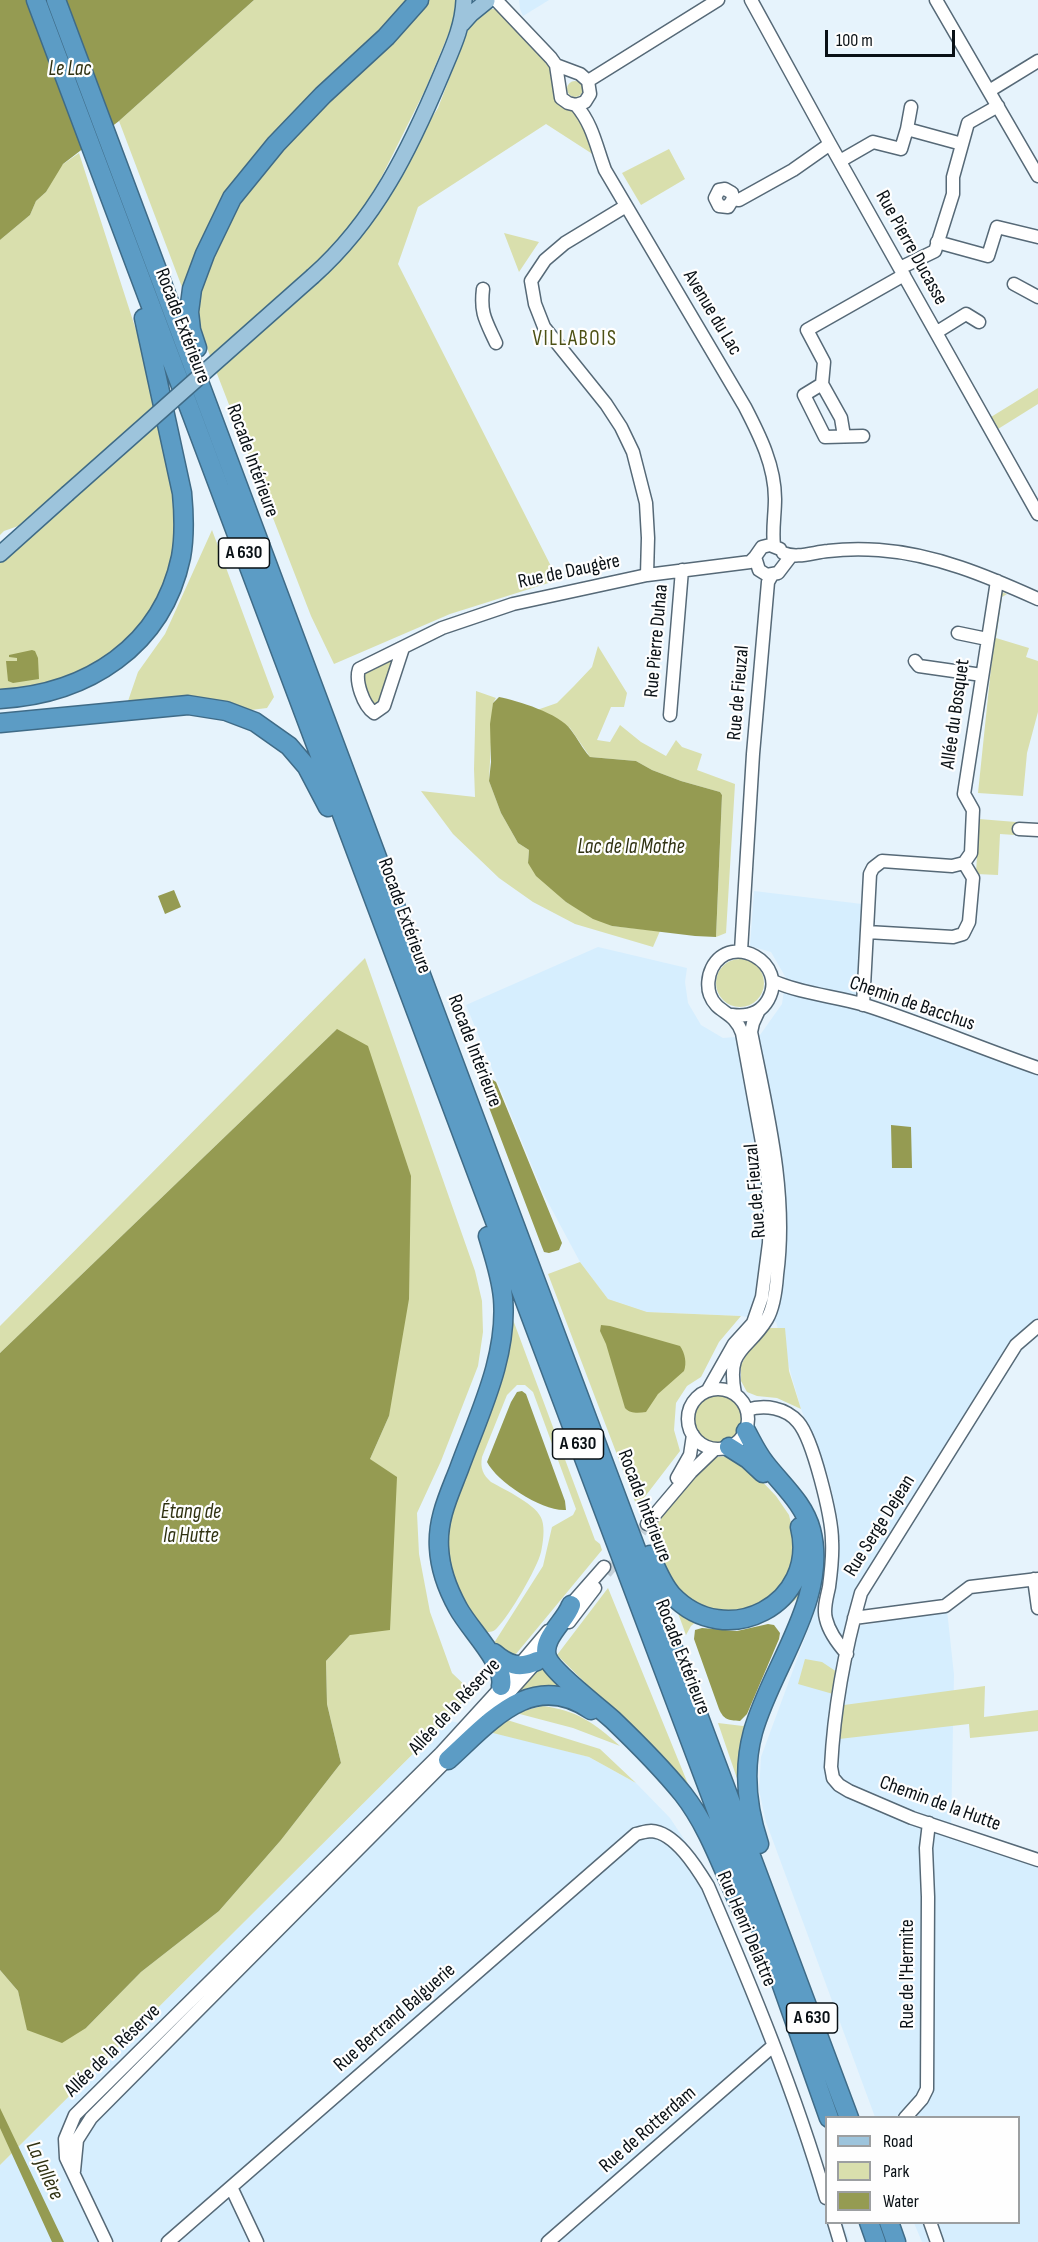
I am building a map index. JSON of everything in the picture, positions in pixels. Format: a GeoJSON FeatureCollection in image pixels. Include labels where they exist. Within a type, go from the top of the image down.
{"type":"FeatureCollection","features":[{"type":"Feature","properties":{"kind":"highway","name":"Rocade Extérieure"},"geometry":{"type":"LineString","coordinates":[[36,0],[778,1974],[828,2116]]}},
{"type":"Feature","properties":{"kind":"highway","name":"Rocade Intérieure"},"geometry":{"type":"LineString","coordinates":[[56,0],[848,2116]]}},
{"type":"Feature","properties":{"kind":"highway"},"geometry":{"type":"LineString","coordinates":[[238,488],[191,330],[189,312],[192,289],[205,254],[232,198],[247,177],[323,95],[386,37],[419,0]]}},
{"type":"Feature","properties":{"kind":"highway"},"geometry":{"type":"LineString","coordinates":[[0,699],[27,697],[68,687],[84,681],[109,665],[143,634],[160,612],[180,558],[184,522],[176,460],[148,330],[104,185]]}},
{"type":"Feature","properties":{"kind":"highway"},"geometry":{"type":"LineString","coordinates":[[0,723],[188,705],[226,711],[255,722],[289,746],[307,767],[379,913]]}},
{"type":"Feature","properties":{"kind":"highway"},"geometry":{"type":"LineString","coordinates":[[432,1056],[498,1270],[503,1298],[503,1329],[496,1366],[442,1512],[439,1548],[447,1584],[471,1630],[501,1670],[501,1686]]}},
{"type":"Feature","properties":{"kind":"highway"},"geometry":{"type":"LineString","coordinates":[[746,1431],[764,1461],[795,1498],[811,1527],[816,1553],[811,1590],[772,1680],[753,1732],[748,1761],[748,1793],[752,1823],[776,1895],[775,1918]]}},
{"type":"Feature","properties":{"kind":"highway"},"geometry":{"type":"LineString","coordinates":[[617,1499],[633,1513],[657,1572],[666,1587],[681,1602],[699,1614],[719,1620],[740,1620],[762,1612],[776,1603],[794,1582],[802,1555],[802,1538],[791,1506],[781,1493],[748,1459],[722,1448]]}},
{"type":"Feature","properties":{"kind":"highway"},"geometry":{"type":"LineString","coordinates":[[485,1647],[506,1663],[519,1666],[542,1656],[550,1638],[569,1613],[571,1605]]}},
{"type":"Feature","properties":{"kind":"highway"},"geometry":{"type":"LineString","coordinates":[[542,1656],[615,1722],[668,1777],[693,1808],[757,1946],[778,1974]]}},
{"type":"Feature","properties":{"kind":"highway"},"geometry":{"type":"LineString","coordinates":[[447,1760],[504,1710],[520,1701],[539,1695],[552,1695],[579,1702],[629,1738]]}},
{"type":"Feature","properties":{"kind":"highway"},"geometry":{"type":"LineString","coordinates":[[868,2224],[876,2242]]}},
{"type":"Feature","properties":{"kind":"highway"},"geometry":{"type":"LineString","coordinates":[[889,2224],[896,2242]]}},
{"type":"Feature","properties":{"kind":"main road"},"geometry":{"type":"LineString","coordinates":[[0,554],[313,276],[354,235],[382,196],[429,104],[462,24],[465,0]]}},
{"type":"Feature","properties":{"kind":"main road"},"geometry":{"type":"LineString","coordinates":[[462,24],[488,0]]}},
{"type":"Feature","properties":{"kind":"street"},"geometry":{"type":"LineString","coordinates":[[488,0],[519,25],[556,65],[580,74],[588,81],[590,89],[588,98],[576,105],[564,101],[559,94],[556,65]]}},
{"type":"Feature","properties":{"kind":"street"},"geometry":{"type":"LineString","coordinates":[[512,0],[519,25]]}},
{"type":"Feature","properties":{"kind":"street"},"geometry":{"type":"LineString","coordinates":[[588,81],[718,0]]}},
{"type":"Feature","properties":{"kind":"street","name":"Rue Pierre Ducasse"},"geometry":{"type":"LineString","coordinates":[[752,0],[830,144],[1038,513]]}},
{"type":"Feature","properties":{"kind":"street"},"geometry":{"type":"LineString","coordinates":[[936,0],[1038,176]]}},
{"type":"Feature","properties":{"kind":"street"},"geometry":{"type":"LineString","coordinates":[[989,91],[1038,62]]}},
{"type":"Feature","properties":{"kind":"street"},"geometry":{"type":"LineString","coordinates":[[559,85],[565,77],[574,73]]}},
{"type":"Feature","properties":{"kind":"street","name":"Avenue du Lac"},"geometry":{"type":"LineString","coordinates":[[586,117],[588,98]]}},
{"type":"Feature","properties":{"kind":"street","name":"Avenue du Lac"},"geometry":{"type":"LineString","coordinates":[[576,105],[586,117],[593,132],[605,170],[746,407],[759,434],[773,477],[779,550]]}},
{"type":"Feature","properties":{"kind":"street"},"geometry":{"type":"LineString","coordinates":[[844,436],[841,418],[822,384],[824,362],[807,330],[935,250],[953,194],[953,177],[968,123],[998,106]]}},
{"type":"Feature","properties":{"kind":"street"},"geometry":{"type":"LineString","coordinates":[[840,161],[873,142],[901,149],[908,129],[911,107]]}},
{"type":"Feature","properties":{"kind":"street"},"geometry":{"type":"LineString","coordinates":[[908,129],[962,144]]}},
{"type":"Feature","properties":{"kind":"street"},"geometry":{"type":"LineString","coordinates":[[734,200],[739,200],[764,187],[830,144]]}},
{"type":"Feature","properties":{"kind":"street"},"geometry":{"type":"LineString","coordinates":[[626,206],[565,243],[545,260],[531,281],[535,304],[544,327],[606,404],[633,452],[646,503],[647,575]]}},
{"type":"Feature","properties":{"kind":"street"},"geometry":{"type":"LineString","coordinates":[[937,242],[988,256],[998,226],[1038,237]]}},
{"type":"Feature","properties":{"kind":"street"},"geometry":{"type":"LineString","coordinates":[[1014,284],[1038,297]]}},
{"type":"Feature","properties":{"kind":"street"},"geometry":{"type":"LineString","coordinates":[[483,289],[481,304],[483,313],[496,343]]}},
{"type":"Feature","properties":{"kind":"street"},"geometry":{"type":"LineString","coordinates":[[936,333],[966,314],[979,322]]}},
{"type":"Feature","properties":{"kind":"street"},"geometry":{"type":"LineString","coordinates":[[822,384],[804,394],[825,437],[863,436]]}},
{"type":"Feature","properties":{"kind":"street"},"geometry":{"type":"LineString","coordinates":[[779,550],[778,573],[761,569],[759,550],[779,550],[829,551],[877,550],[902,552],[930,557],[997,581],[1038,599]]}},
{"type":"Feature","properties":{"kind":"street","name":"Rue de Daugère"},"geometry":{"type":"LineString","coordinates":[[403,648],[384,706],[374,712],[366,704],[357,672],[359,669],[442,628],[513,604],[647,575],[682,570],[761,569]]}},
{"type":"Feature","properties":{"kind":"street","name":"Rue de Fieuzal"},"geometry":{"type":"LineString","coordinates":[[708,1390],[734,1344],[753,1323],[764,1285],[769,1243],[769,1200],[761,1129],[742,1034],[732,1015],[720,1009],[710,995],[708,985],[709,974],[721,957],[731,952],[741,951],[761,569]]}},
{"type":"Feature","properties":{"kind":"street","name":"Rue Pierre Duhaa"},"geometry":{"type":"LineString","coordinates":[[670,715],[682,570]]}},
{"type":"Feature","properties":{"kind":"street","name":"Allée du Bosquet"},"geometry":{"type":"LineString","coordinates":[[964,863],[971,853],[973,810],[964,794],[997,581]]}},
{"type":"Feature","properties":{"kind":"street","name":"Allée du Bosquet"},"geometry":{"type":"LineString","coordinates":[[958,633],[987,639]]}},
{"type":"Feature","properties":{"kind":"street"},"geometry":{"type":"LineString","coordinates":[[915,661],[919,666],[982,675]]}},
{"type":"Feature","properties":{"kind":"street"},"geometry":{"type":"LineString","coordinates":[[1019,829],[1038,830]]}},
{"type":"Feature","properties":{"kind":"street"},"geometry":{"type":"LineString","coordinates":[[863,1005],[870,874],[877,864],[882,861],[951,866],[964,863],[973,878],[969,926],[963,934],[953,937],[867,932]]}},
{"type":"Feature","properties":{"kind":"street"},"geometry":{"type":"LineString","coordinates":[[741,951],[759,957],[770,972],[772,981]]}},
{"type":"Feature","properties":{"kind":"street","name":"Rue de Fieuzal"},"geometry":{"type":"LineString","coordinates":[[735,1394],[732,1375],[734,1365],[740,1350],[768,1317],[776,1286],[780,1245],[781,1209],[777,1170],[751,1032],[759,1010],[770,997],[772,981]]}},
{"type":"Feature","properties":{"kind":"street","name":"Chemin de Bacchus"},"geometry":{"type":"LineString","coordinates":[[772,981],[786,987],[863,1005],[914,1021],[966,1043],[1038,1068]]}},
{"type":"Feature","properties":{"kind":"street"},"geometry":{"type":"LineString","coordinates":[[732,1015],[741,1016],[759,1010]]}},
{"type":"Feature","properties":{"kind":"street","name":"Rue Serge Dejean"},"geometry":{"type":"LineString","coordinates":[[833,1778],[832,1755],[838,1699],[861,1593],[1016,1345],[1038,1326]]}},
{"type":"Feature","properties":{"kind":"street"},"geometry":{"type":"LineString","coordinates":[[722,1389],[735,1394],[747,1410],[746,1431],[742,1438],[722,1448],[691,1472],[646,1521],[685,1466],[690,1455],[693,1435],[688,1421],[691,1405],[695,1399],[708,1390],[722,1389]]}},
{"type":"Feature","properties":{"kind":"street"},"geometry":{"type":"LineString","coordinates":[[747,1410],[772,1408],[788,1413],[797,1421],[806,1435],[831,1523],[831,1563],[825,1616],[832,1634],[847,1654]]}},
{"type":"Feature","properties":{"kind":"street"},"geometry":{"type":"LineString","coordinates":[[693,1435],[703,1444],[722,1448]]}},
{"type":"Feature","properties":{"kind":"street","name":"Allée de la Réserve"},"geometry":{"type":"LineString","coordinates":[[605,1570],[542,1656],[447,1760],[91,2118],[77,2139],[74,2174],[66,2158],[65,2139],[71,2122],[80,2109],[180,2014],[441,1753],[571,1605],[605,1570]]}},
{"type":"Feature","properties":{"kind":"street"},"geometry":{"type":"LineString","coordinates":[[854,1618],[945,1606],[970,1587],[1036,1579],[1038,1608]]}},
{"type":"Feature","properties":{"kind":"street","name":"Chemin de la Hutte"},"geometry":{"type":"LineString","coordinates":[[833,1778],[849,1791],[929,1823],[1038,1860]]}},
{"type":"Feature","properties":{"kind":"street","name":"Rue de l'Hermite"},"geometry":{"type":"LineString","coordinates":[[907,2116],[922,2099],[927,2089],[926,1848],[929,1823]]}},
{"type":"Feature","properties":{"kind":"street","name":"Rue Henri Delattre"},"geometry":{"type":"LineString","coordinates":[[652,1831],[669,1838],[683,1850],[696,1864],[708,1886],[773,2046],[812,2149],[825,2194]]}},
{"type":"Feature","properties":{"kind":"street","name":"Rue Bertrand Balguerie"},"geometry":{"type":"LineString","coordinates":[[168,2242],[636,1834],[652,1831]]}},
{"type":"Feature","properties":{"kind":"street","name":"Rue de Rotterdam"},"geometry":{"type":"LineString","coordinates":[[548,2242],[773,2046]]}},
{"type":"Feature","properties":{"kind":"street"},"geometry":{"type":"LineString","coordinates":[[74,2174],[106,2242]]}},
{"type":"Feature","properties":{"kind":"street"},"geometry":{"type":"LineString","coordinates":[[231,2187],[257,2242]]}},
{"type":"Feature","properties":{"kind":"street"},"geometry":{"type":"LineString","coordinates":[[834,2224],[840,2242]]}},
{"type":"Feature","properties":{"kind":"street"},"geometry":{"type":"LineString","coordinates":[[930,2224],[937,2242]]}},
{"type":"Feature","properties":{"kind":"shaded area"},"geometry":{"type":"Polygon","coordinates":[[[519,0],[549,0],[523,16],[519,0]]]}},
{"type":"Feature","properties":{"kind":"shaded area"},"geometry":{"type":"Polygon","coordinates":[[[754,891],[862,904],[857,1003],[1038,1068],[1038,1326],[1027,1334],[861,1593],[853,1627],[947,1610],[954,1675],[951,1830],[1038,1860],[1038,2242],[922,2242],[914,2224],[1020,2224],[1020,2116],[875,2116],[766,1822],[759,1790],[761,1757],[834,1559],[839,1526],[829,1478],[801,1409],[776,1322],[741,1316],[647,1312],[608,1299],[580,1262],[543,1193],[466,1005],[598,947],[687,968],[685,982],[688,1003],[701,1025],[723,1038],[760,1035],[782,1004],[786,978],[771,952],[750,946],[754,891]]]}},
{"type":"Feature","properties":{"kind":"shaded area"},"geometry":{"type":"Polygon","coordinates":[[[447,1720],[589,1757],[636,1783],[670,1818],[706,1872],[825,2177],[825,2224],[843,2224],[850,2242],[0,2242],[0,2165],[447,1720]]]}},
{"type":"Feature","properties":{"kind":"green space"},"geometry":{"type":"Polygon","coordinates":[[[254,0],[411,0],[268,145],[185,295],[119,121],[254,0]]]}},
{"type":"Feature","properties":{"kind":"green space"},"geometry":{"type":"Polygon","coordinates":[[[425,0],[457,0],[458,11],[425,90],[380,180],[317,282],[366,230],[395,185],[421,134],[438,108],[472,19],[487,9],[496,9],[504,13],[519,34],[542,54],[550,65],[565,107],[577,115],[581,121],[594,155],[546,124],[418,207],[398,264],[558,580],[450,614],[334,664],[311,616],[195,317],[197,292],[218,240],[251,184],[425,0]]]}},
{"type":"Feature","properties":{"kind":"green space"},"geometry":{"type":"Polygon","coordinates":[[[572,81],[578,81],[583,89],[581,95],[572,97],[567,92],[567,86],[572,81]]]}},
{"type":"Feature","properties":{"kind":"green space"},"geometry":{"type":"Polygon","coordinates":[[[669,149],[685,179],[641,205],[622,173],[669,149]]]}},
{"type":"Feature","properties":{"kind":"green space"},"geometry":{"type":"Polygon","coordinates":[[[79,153],[145,358],[170,470],[176,544],[156,606],[123,648],[66,683],[0,693],[0,563],[70,502],[64,489],[21,525],[4,531],[0,535],[0,240],[30,215],[36,201],[46,192],[59,167],[79,153]]]}},
{"type":"Feature","properties":{"kind":"green space"},"geometry":{"type":"Polygon","coordinates":[[[504,233],[539,242],[519,272],[504,233]]]}},
{"type":"Feature","properties":{"kind":"green space"},"geometry":{"type":"Polygon","coordinates":[[[1038,388],[1038,404],[998,429],[991,417],[1038,388]]]}},
{"type":"Feature","properties":{"kind":"green space"},"geometry":{"type":"Polygon","coordinates":[[[212,530],[274,697],[267,708],[251,710],[188,698],[128,701],[138,672],[165,634],[212,530]]]}},
{"type":"Feature","properties":{"kind":"green space"},"geometry":{"type":"Polygon","coordinates":[[[999,591],[1007,594],[1002,597],[996,638],[1029,648],[1026,657],[1038,661],[1038,712],[1027,753],[1023,796],[978,793],[999,591]]]}},
{"type":"Feature","properties":{"kind":"green space"},"geometry":{"type":"Polygon","coordinates":[[[598,646],[627,693],[624,707],[611,707],[597,740],[610,742],[620,725],[641,742],[666,756],[676,740],[682,747],[702,754],[697,770],[735,784],[726,933],[716,937],[722,795],[720,792],[681,781],[636,761],[590,757],[570,728],[537,710],[557,703],[574,686],[592,667],[598,646]]]}},
{"type":"Feature","properties":{"kind":"green space"},"geometry":{"type":"Polygon","coordinates":[[[389,659],[393,662],[384,698],[375,704],[366,690],[364,673],[389,659]]]}},
{"type":"Feature","properties":{"kind":"green space"},"geometry":{"type":"Polygon","coordinates":[[[476,691],[496,698],[493,703],[489,781],[501,813],[518,843],[529,850],[528,863],[566,902],[612,926],[660,931],[653,947],[575,924],[533,902],[499,878],[453,834],[421,791],[475,797],[476,691]]]}},
{"type":"Feature","properties":{"kind":"green space"},"geometry":{"type":"Polygon","coordinates":[[[979,819],[1016,822],[1015,835],[1000,834],[998,875],[976,874],[979,819]]]}},
{"type":"Feature","properties":{"kind":"green space"},"geometry":{"type":"Polygon","coordinates":[[[365,958],[475,1271],[482,1301],[483,1332],[478,1366],[441,1461],[417,1513],[419,1554],[430,1612],[452,1673],[472,1692],[447,1720],[0,2165],[0,1970],[18,1991],[28,2030],[86,2028],[141,1972],[219,1911],[281,1840],[341,1763],[327,1704],[326,1661],[350,1635],[370,1459],[389,1416],[336,1030],[0,1353],[0,1326],[365,958]]]}},
{"type":"Feature","properties":{"kind":"green space"},"geometry":{"type":"Polygon","coordinates":[[[740,959],[757,966],[764,983],[757,1000],[740,1007],[723,1000],[716,983],[723,966],[740,959]]]}},
{"type":"Feature","properties":{"kind":"green space"},"geometry":{"type":"Polygon","coordinates":[[[580,1262],[608,1299],[647,1312],[741,1316],[719,1342],[701,1377],[687,1386],[676,1403],[674,1430],[680,1451],[637,1507],[548,1274],[580,1262]]]}},
{"type":"Feature","properties":{"kind":"green space"},"geometry":{"type":"Polygon","coordinates":[[[509,1309],[595,1540],[600,1544],[602,1550],[511,1660],[494,1643],[543,1566],[552,1527],[573,1515],[576,1509],[533,1392],[525,1385],[517,1385],[507,1395],[482,1457],[481,1465],[484,1474],[491,1482],[520,1498],[539,1514],[543,1524],[543,1540],[538,1560],[528,1580],[508,1613],[493,1631],[485,1632],[471,1618],[451,1582],[443,1531],[509,1309]]]}},
{"type":"Feature","properties":{"kind":"green space"},"geometry":{"type":"Polygon","coordinates":[[[767,1328],[785,1328],[789,1371],[801,1409],[777,1398],[757,1396],[747,1392],[741,1381],[741,1365],[750,1348],[767,1328]]]}},
{"type":"Feature","properties":{"kind":"green space"},"geometry":{"type":"Polygon","coordinates":[[[719,1395],[736,1402],[743,1419],[736,1436],[719,1443],[702,1436],[695,1419],[702,1402],[719,1395]]]}},
{"type":"Feature","properties":{"kind":"green space"},"geometry":{"type":"Polygon","coordinates":[[[728,1456],[756,1475],[776,1496],[789,1515],[794,1536],[792,1560],[784,1584],[769,1600],[749,1610],[707,1611],[673,1586],[650,1536],[653,1524],[702,1465],[717,1457],[728,1456]]]}},
{"type":"Feature","properties":{"kind":"green space"},"geometry":{"type":"Polygon","coordinates":[[[811,1568],[809,1580],[802,1593],[793,1602],[768,1617],[740,1626],[727,1627],[713,1627],[697,1621],[686,1635],[675,1605],[692,1617],[708,1622],[734,1624],[747,1621],[760,1617],[782,1602],[792,1593],[804,1573],[811,1568]]]}},
{"type":"Feature","properties":{"kind":"green space"},"geometry":{"type":"Polygon","coordinates":[[[608,1588],[688,1784],[557,1655],[608,1588]]]}},
{"type":"Feature","properties":{"kind":"green space"},"geometry":{"type":"Polygon","coordinates":[[[805,1659],[822,1662],[837,1672],[833,1694],[798,1684],[805,1659]]]}},
{"type":"Feature","properties":{"kind":"green space"},"geometry":{"type":"Polygon","coordinates":[[[541,1668],[576,1694],[508,1701],[541,1668]]]}},
{"type":"Feature","properties":{"kind":"green space"},"geometry":{"type":"Polygon","coordinates":[[[985,1686],[984,1717],[1038,1710],[1038,1731],[970,1738],[969,1724],[839,1739],[844,1705],[985,1686]]]}},
{"type":"Feature","properties":{"kind":"green space"},"geometry":{"type":"Polygon","coordinates":[[[542,1706],[575,1714],[620,1746],[573,1728],[516,1713],[542,1706]]]}},
{"type":"Feature","properties":{"kind":"green space"},"geometry":{"type":"Polygon","coordinates":[[[504,1719],[600,1749],[636,1783],[589,1757],[489,1732],[504,1719]]]}},
{"type":"Feature","properties":{"kind":"green space"},"geometry":{"type":"Polygon","coordinates":[[[749,1720],[742,1793],[718,1723],[743,1726],[749,1720]]]}},
{"type":"Feature","properties":{"kind":"water","name":"Le Lac"},"geometry":{"type":"Polygon","coordinates":[[[0,0],[254,0],[119,121],[63,164],[46,192],[36,201],[30,215],[0,240],[0,0]]]}},
{"type":"Feature","properties":{"kind":"water"},"geometry":{"type":"Polygon","coordinates":[[[32,650],[38,658],[39,679],[13,683],[8,681],[6,661],[17,661],[17,658],[9,657],[9,655],[32,650]]]}},
{"type":"Feature","properties":{"kind":"water","name":"Lac de la Mothe"},"geometry":{"type":"Polygon","coordinates":[[[499,697],[527,705],[557,718],[571,730],[590,757],[636,761],[681,781],[720,792],[722,795],[716,937],[612,926],[593,919],[566,902],[536,876],[528,863],[529,850],[518,843],[501,813],[489,781],[490,724],[493,703],[499,697]]]}},
{"type":"Feature","properties":{"kind":"water"},"geometry":{"type":"Polygon","coordinates":[[[174,890],[181,907],[165,914],[158,896],[174,890]]]}},
{"type":"Feature","properties":{"kind":"water","name":"Étang de la Hutte"},"geometry":{"type":"Polygon","coordinates":[[[337,1029],[368,1046],[411,1176],[409,1299],[389,1416],[370,1459],[397,1477],[390,1630],[350,1635],[326,1661],[327,1704],[341,1763],[281,1840],[219,1911],[141,1972],[86,2028],[62,2043],[27,2030],[18,1991],[0,1970],[0,1353],[337,1029]]]}},
{"type":"Feature","properties":{"kind":"water"},"geometry":{"type":"Polygon","coordinates":[[[490,1078],[496,1082],[562,1243],[559,1250],[544,1252],[482,1089],[482,1084],[490,1078]]]}},
{"type":"Feature","properties":{"kind":"water"},"geometry":{"type":"Polygon","coordinates":[[[891,1125],[911,1127],[912,1168],[892,1168],[891,1125]]]}},
{"type":"Feature","properties":{"kind":"water"},"geometry":{"type":"Polygon","coordinates":[[[601,1325],[680,1346],[682,1349],[685,1361],[684,1371],[658,1394],[646,1412],[632,1412],[625,1408],[600,1331],[601,1325]]]}},
{"type":"Feature","properties":{"kind":"water"},"geometry":{"type":"Polygon","coordinates":[[[522,1391],[526,1394],[565,1501],[566,1510],[545,1506],[510,1487],[487,1462],[511,1402],[517,1392],[522,1391]]]}},
{"type":"Feature","properties":{"kind":"water"},"geometry":{"type":"Polygon","coordinates":[[[768,1624],[774,1625],[780,1633],[779,1639],[747,1714],[740,1721],[727,1719],[719,1709],[694,1639],[695,1630],[702,1628],[737,1631],[768,1624]]]}},
{"type":"Feature","properties":{"kind":"water"},"geometry":{"type":"Polygon","coordinates":[[[0,2108],[64,2242],[52,2242],[0,2128],[0,2108]]]}},
{"type":"Feature","properties":{"kind":"tunnel"},"geometry":{"type":"LineString","coordinates":[[606,1573],[647,1524]]}},
{"type":"Feature","properties":{"kind":"district","name":"VILLABOIS"},"geometry":{"type":"Point","coordinates":[575,340]}},
{"type":"Feature","properties":{"kind":"water label","name":"La Jallère"},"geometry":{"type":"Point","coordinates":[44,2171]}}]}
